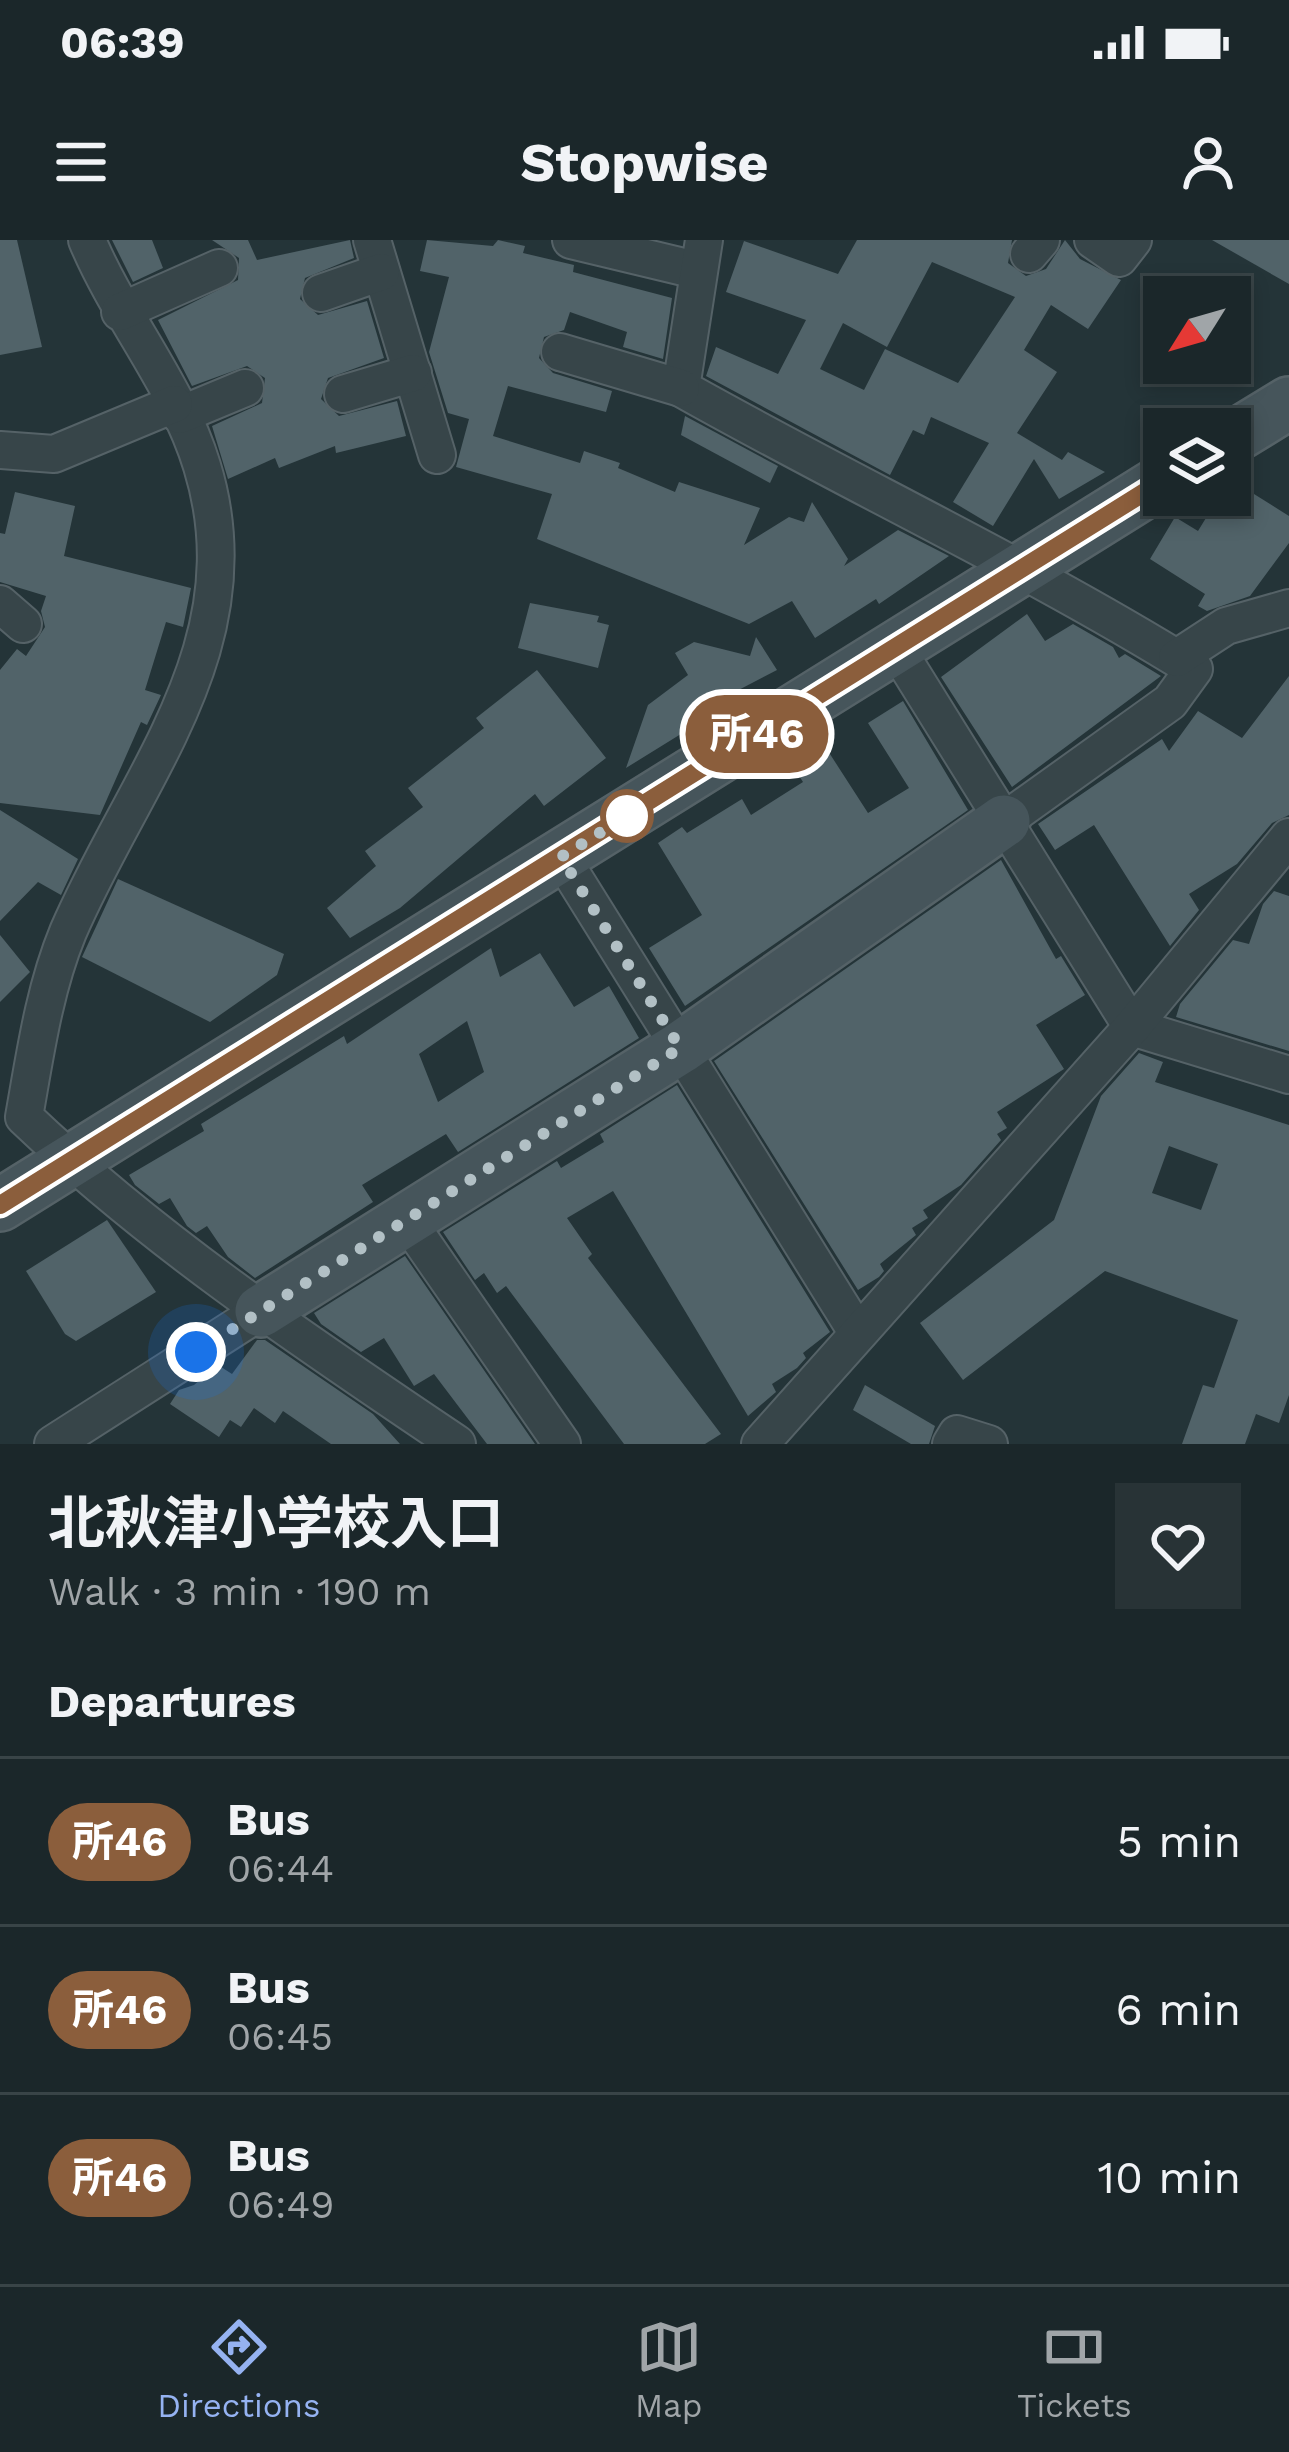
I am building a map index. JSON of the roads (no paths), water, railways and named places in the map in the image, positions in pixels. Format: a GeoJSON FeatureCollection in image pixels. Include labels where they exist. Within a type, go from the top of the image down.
{"type":"FeatureCollection","features":[{"type":"Feature","properties":{"kind":"street"},"geometry":{"type":"LineString","coordinates":[[24,1117],[41,1023],[67,935],[194,680],[211,633],[218,566],[214,514],[202,463],[177,409],[120,312],[87,240]]}},
{"type":"Feature","properties":{"kind":"street"},"geometry":{"type":"LineString","coordinates":[[571,240],[700,255],[681,388]]}},
{"type":"Feature","properties":{"kind":"street"},"geometry":{"type":"LineString","coordinates":[[1093,240],[1119,258],[1133,240]]}},
{"type":"Feature","properties":{"kind":"street"},"geometry":{"type":"LineString","coordinates":[[320,293],[376,256],[437,454]]}},
{"type":"Feature","properties":{"kind":"street"},"geometry":{"type":"LineString","coordinates":[[120,312],[219,268]]}},
{"type":"Feature","properties":{"kind":"street"},"geometry":{"type":"LineString","coordinates":[[53,1444],[680,1048],[1170,702],[1195,669],[1023,568],[819,466],[681,388],[560,352]]}},
{"type":"Feature","properties":{"kind":"street"},"geometry":{"type":"LineString","coordinates":[[343,394],[413,373]]}},
{"type":"Feature","properties":{"kind":"street"},"geometry":{"type":"LineString","coordinates":[[0,450],[54,454],[244,388]]}},
{"type":"Feature","properties":{"kind":"street"},"geometry":{"type":"LineString","coordinates":[[1251,426],[1289,403]]}},
{"type":"Feature","properties":{"kind":"street"},"geometry":{"type":"LineString","coordinates":[[0,1205],[1143,493]]}},
{"type":"Feature","properties":{"kind":"street"},"geometry":{"type":"LineString","coordinates":[[1177,658],[1226,626],[1289,608]]}},
{"type":"Feature","properties":{"kind":"street"},"geometry":{"type":"LineString","coordinates":[[896,648],[1132,1027],[1289,1075]]}},
{"type":"Feature","properties":{"kind":"street"},"geometry":{"type":"LineString","coordinates":[[760,1444],[1132,1027],[1289,837]]}},
{"type":"Feature","properties":{"kind":"street"},"geometry":{"type":"LineString","coordinates":[[561,857],[857,1332]]}},
{"type":"Feature","properties":{"kind":"street"},"geometry":{"type":"LineString","coordinates":[[0,1083],[24,1117],[70,1161],[261,1311],[457,1444]]}},
{"type":"Feature","properties":{"kind":"street"},"geometry":{"type":"LineString","coordinates":[[406,1219],[562,1444]]}},
{"type":"Feature","properties":{"kind":"street"},"geometry":{"type":"LineString","coordinates":[[951,1444],[957,1434],[989,1444]]}}]}
